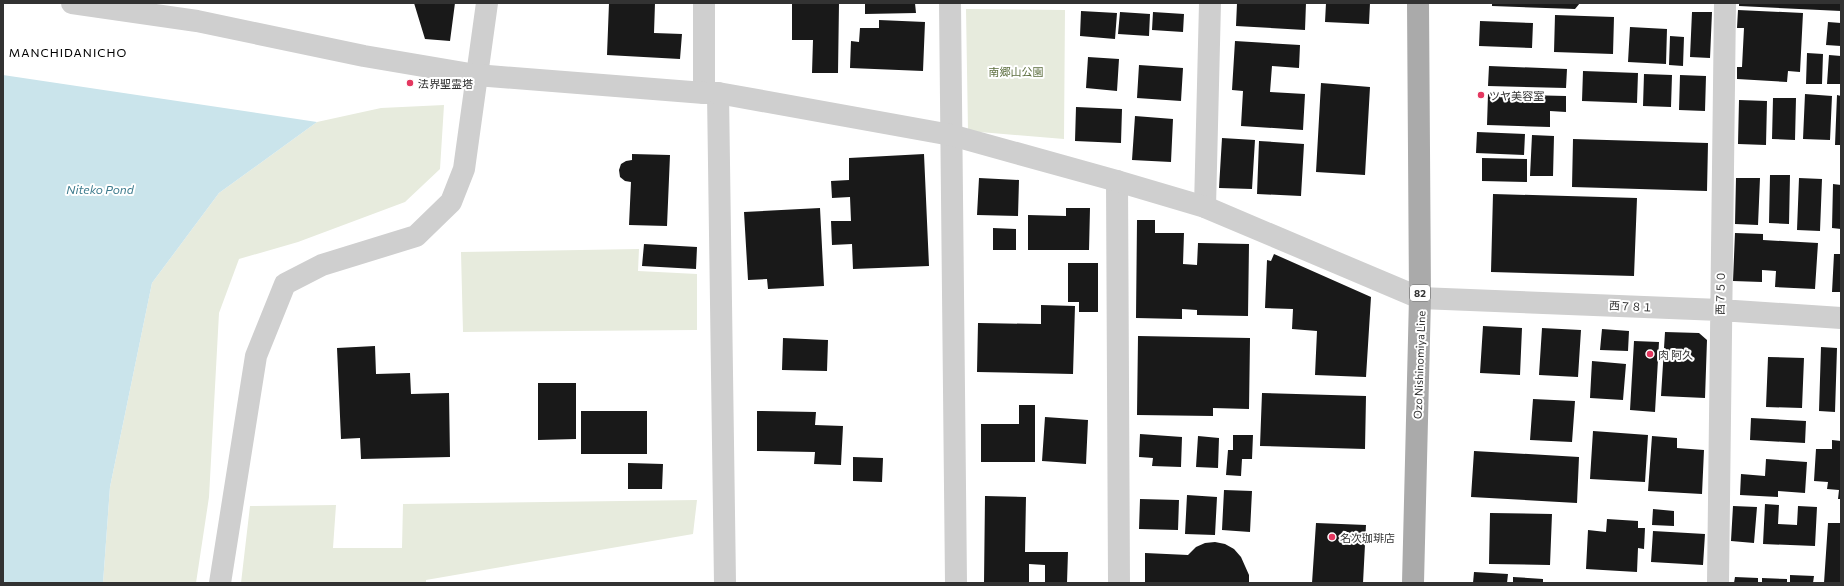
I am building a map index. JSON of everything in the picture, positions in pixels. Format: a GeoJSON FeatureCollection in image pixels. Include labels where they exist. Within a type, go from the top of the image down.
{"type":"FeatureCollection","features":[{"type":"Feature","properties":{"kind":"main road","name":"Ozo Nishinomiya Line"},"geometry":{"type":"LineString","coordinates":[[1413,583],[1420,298],[1418,3]]}},
{"type":"Feature","properties":{"kind":"street"},"geometry":{"type":"LineString","coordinates":[[72,3],[197,20],[364,56],[476,75],[711,93],[951,135],[1205,207],[1420,298]]}},
{"type":"Feature","properties":{"kind":"street"},"geometry":{"type":"LineString","coordinates":[[220,583],[256,356],[285,284],[322,265],[416,236],[451,202],[464,169],[487,3]]}},
{"type":"Feature","properties":{"kind":"street"},"geometry":{"type":"LineString","coordinates":[[704,3],[711,93],[725,583]]}},
{"type":"Feature","properties":{"kind":"street"},"geometry":{"type":"LineString","coordinates":[[950,3],[956,583]]}},
{"type":"Feature","properties":{"kind":"street"},"geometry":{"type":"LineString","coordinates":[[1205,207],[1210,3]]}},
{"type":"Feature","properties":{"kind":"street","name":"西７５０"},"geometry":{"type":"LineString","coordinates":[[1718,583],[1720,310],[1725,3]]}},
{"type":"Feature","properties":{"kind":"street"},"geometry":{"type":"LineString","coordinates":[[1117,181],[1119,583]]}},
{"type":"Feature","properties":{"kind":"street","name":"西７８１"},"geometry":{"type":"LineString","coordinates":[[1420,298],[1720,310],[1841,318]]}},
{"type":"Feature","properties":{"kind":"green space","name":"南郷山公園"},"geometry":{"type":"Polygon","coordinates":[[[966,9],[1065,10],[1064,139],[968,131],[966,9]]]}},
{"type":"Feature","properties":{"kind":"green space"},"geometry":{"type":"Polygon","coordinates":[[[444,105],[440,169],[405,202],[298,242],[239,259],[219,313],[209,497],[196,583],[103,583],[110,487],[152,283],[219,193],[317,122],[381,108],[444,105]]]}},
{"type":"Feature","properties":{"kind":"green space"},"geometry":{"type":"Polygon","coordinates":[[[639,249],[638,271],[697,274],[697,330],[463,332],[461,252],[639,249]]]}},
{"type":"Feature","properties":{"kind":"green space"},"geometry":{"type":"Polygon","coordinates":[[[697,500],[693,534],[426,580],[426,583],[241,583],[250,506],[336,505],[333,548],[402,548],[403,504],[697,500]]]}},
{"type":"Feature","properties":{"kind":"water","name":"Niteko Pond"},"geometry":{"type":"Polygon","coordinates":[[[3,75],[317,122],[219,193],[152,283],[110,487],[103,583],[3,583],[3,75]]]}},
{"type":"Feature","properties":{"kind":"building"},"geometry":{"type":"Polygon","coordinates":[[[414,3],[455,3],[450,41],[425,39],[414,3]]]}},
{"type":"Feature","properties":{"kind":"building"},"geometry":{"type":"Polygon","coordinates":[[[609,3],[655,3],[654,33],[682,34],[680,59],[607,55],[609,3]]]}},
{"type":"Feature","properties":{"kind":"building"},"geometry":{"type":"Polygon","coordinates":[[[792,3],[839,3],[838,73],[812,73],[813,40],[792,40],[792,3]]]}},
{"type":"Feature","properties":{"kind":"building"},"geometry":{"type":"Polygon","coordinates":[[[865,3],[915,3],[916,13],[865,14],[865,3]]]}},
{"type":"Feature","properties":{"kind":"building"},"geometry":{"type":"Polygon","coordinates":[[[1237,3],[1306,3],[1305,30],[1236,26],[1237,3]]]}},
{"type":"Feature","properties":{"kind":"building"},"geometry":{"type":"Polygon","coordinates":[[[1326,3],[1370,3],[1369,24],[1325,22],[1326,3]]]}},
{"type":"Feature","properties":{"kind":"building"},"geometry":{"type":"Polygon","coordinates":[[[1492,3],[1580,3],[1575,9],[1492,6],[1492,3]]]}},
{"type":"Feature","properties":{"kind":"building"},"geometry":{"type":"Polygon","coordinates":[[[1739,3],[1841,3],[1841,11],[1739,6],[1739,3]]]}},
{"type":"Feature","properties":{"kind":"building"},"geometry":{"type":"Polygon","coordinates":[[[1738,10],[1803,13],[1800,72],[1788,71],[1787,82],[1737,79],[1737,67],[1742,67],[1744,28],[1737,28],[1738,10]]]}},
{"type":"Feature","properties":{"kind":"building"},"geometry":{"type":"Polygon","coordinates":[[[1081,11],[1117,13],[1115,39],[1080,36],[1081,11]]]}},
{"type":"Feature","properties":{"kind":"building"},"geometry":{"type":"Polygon","coordinates":[[[1120,12],[1150,14],[1149,36],[1118,34],[1120,12]]]}},
{"type":"Feature","properties":{"kind":"building"},"geometry":{"type":"Polygon","coordinates":[[[1153,12],[1184,14],[1183,32],[1152,30],[1153,12]]]}},
{"type":"Feature","properties":{"kind":"building"},"geometry":{"type":"Polygon","coordinates":[[[1692,12],[1712,12],[1710,58],[1690,57],[1692,12]]]}},
{"type":"Feature","properties":{"kind":"building"},"geometry":{"type":"Polygon","coordinates":[[[1555,15],[1614,17],[1613,54],[1554,52],[1555,15]]]}},
{"type":"Feature","properties":{"kind":"building"},"geometry":{"type":"Polygon","coordinates":[[[879,20],[925,22],[923,71],[850,68],[851,41],[859,42],[860,28],[879,28],[879,20]]]}},
{"type":"Feature","properties":{"kind":"building"},"geometry":{"type":"Polygon","coordinates":[[[1480,21],[1533,23],[1532,48],[1479,46],[1480,21]]]}},
{"type":"Feature","properties":{"kind":"building"},"geometry":{"type":"Polygon","coordinates":[[[1828,22],[1841,23],[1841,46],[1826,45],[1828,22]]]}},
{"type":"Feature","properties":{"kind":"building"},"geometry":{"type":"Polygon","coordinates":[[[1630,27],[1667,29],[1666,64],[1628,62],[1630,27]]]}},
{"type":"Feature","properties":{"kind":"building"},"geometry":{"type":"Polygon","coordinates":[[[1670,36],[1684,37],[1683,66],[1669,65],[1670,36]]]}},
{"type":"Feature","properties":{"kind":"building"},"geometry":{"type":"Polygon","coordinates":[[[1235,41],[1300,45],[1299,68],[1272,66],[1270,92],[1305,94],[1303,130],[1241,126],[1243,91],[1232,90],[1235,41]]]}},
{"type":"Feature","properties":{"kind":"building"},"geometry":{"type":"Polygon","coordinates":[[[1807,53],[1823,54],[1822,84],[1806,84],[1807,53]]]}},
{"type":"Feature","properties":{"kind":"building"},"geometry":{"type":"Polygon","coordinates":[[[1829,55],[1841,56],[1841,84],[1827,84],[1829,55]]]}},
{"type":"Feature","properties":{"kind":"building"},"geometry":{"type":"Polygon","coordinates":[[[1088,57],[1119,59],[1117,91],[1086,88],[1088,57]]]}},
{"type":"Feature","properties":{"kind":"building"},"geometry":{"type":"Polygon","coordinates":[[[1139,65],[1183,68],[1181,101],[1137,98],[1139,65]]]}},
{"type":"Feature","properties":{"kind":"building"},"geometry":{"type":"Polygon","coordinates":[[[1489,66],[1567,69],[1566,88],[1488,86],[1489,66]]]}},
{"type":"Feature","properties":{"kind":"building"},"geometry":{"type":"Polygon","coordinates":[[[1583,71],[1638,73],[1637,103],[1582,101],[1583,71]]]}},
{"type":"Feature","properties":{"kind":"building"},"geometry":{"type":"Polygon","coordinates":[[[1644,74],[1672,75],[1671,107],[1643,106],[1644,74]]]}},
{"type":"Feature","properties":{"kind":"building"},"geometry":{"type":"Polygon","coordinates":[[[1680,75],[1706,76],[1705,111],[1679,110],[1680,75]]]}},
{"type":"Feature","properties":{"kind":"building"},"geometry":{"type":"Polygon","coordinates":[[[1321,83],[1370,87],[1365,175],[1316,172],[1321,83]]]}},
{"type":"Feature","properties":{"kind":"building"},"geometry":{"type":"Polygon","coordinates":[[[1488,94],[1566,96],[1566,112],[1550,111],[1550,127],[1487,125],[1488,94]]]}},
{"type":"Feature","properties":{"kind":"building"},"geometry":{"type":"Polygon","coordinates":[[[1805,94],[1832,96],[1830,140],[1803,139],[1805,94]]]}},
{"type":"Feature","properties":{"kind":"building"},"geometry":{"type":"Polygon","coordinates":[[[1837,95],[1841,96],[1841,145],[1835,145],[1837,95]]]}},
{"type":"Feature","properties":{"kind":"building"},"geometry":{"type":"Polygon","coordinates":[[[1773,98],[1796,98],[1795,140],[1772,139],[1773,98]]]}},
{"type":"Feature","properties":{"kind":"building"},"geometry":{"type":"Polygon","coordinates":[[[1739,100],[1767,101],[1766,145],[1738,144],[1739,100]]]}},
{"type":"Feature","properties":{"kind":"building"},"geometry":{"type":"Polygon","coordinates":[[[1076,107],[1122,109],[1121,143],[1075,141],[1076,107]]]}},
{"type":"Feature","properties":{"kind":"building"},"geometry":{"type":"Polygon","coordinates":[[[1135,116],[1173,119],[1171,162],[1132,160],[1135,116]]]}},
{"type":"Feature","properties":{"kind":"building"},"geometry":{"type":"Polygon","coordinates":[[[1477,132],[1525,134],[1524,155],[1476,153],[1477,132]]]}},
{"type":"Feature","properties":{"kind":"building"},"geometry":{"type":"Polygon","coordinates":[[[1532,135],[1554,136],[1553,176],[1530,176],[1532,135]]]}},
{"type":"Feature","properties":{"kind":"building"},"geometry":{"type":"Polygon","coordinates":[[[1222,138],[1255,140],[1252,189],[1219,188],[1222,138]]]}},
{"type":"Feature","properties":{"kind":"building"},"geometry":{"type":"Polygon","coordinates":[[[1573,139],[1708,143],[1707,191],[1572,187],[1573,139]]]}},
{"type":"Feature","properties":{"kind":"building"},"geometry":{"type":"Polygon","coordinates":[[[1259,141],[1304,144],[1301,196],[1257,194],[1259,141]]]}},
{"type":"Feature","properties":{"kind":"building"},"geometry":{"type":"Polygon","coordinates":[[[632,154],[670,155],[667,226],[629,225],[631,182],[625,181],[620,177],[619,170],[621,164],[632,160],[632,154]]]}},
{"type":"Feature","properties":{"kind":"building"},"geometry":{"type":"Polygon","coordinates":[[[924,154],[929,266],[853,269],[852,244],[832,245],[831,221],[851,221],[850,197],[832,198],[831,181],[849,180],[849,158],[924,154]]]}},
{"type":"Feature","properties":{"kind":"building"},"geometry":{"type":"Polygon","coordinates":[[[1482,158],[1527,159],[1527,182],[1482,181],[1482,158]]]}},
{"type":"Feature","properties":{"kind":"building"},"geometry":{"type":"Polygon","coordinates":[[[1770,175],[1790,175],[1789,224],[1769,223],[1770,175]]]}},
{"type":"Feature","properties":{"kind":"building"},"geometry":{"type":"Polygon","coordinates":[[[979,178],[1019,180],[1018,216],[977,215],[979,178]]]}},
{"type":"Feature","properties":{"kind":"building"},"geometry":{"type":"Polygon","coordinates":[[[1736,178],[1760,178],[1758,225],[1735,224],[1736,178]]]}},
{"type":"Feature","properties":{"kind":"building"},"geometry":{"type":"Polygon","coordinates":[[[1799,178],[1822,179],[1820,231],[1797,230],[1799,178]]]}},
{"type":"Feature","properties":{"kind":"building"},"geometry":{"type":"Polygon","coordinates":[[[1833,184],[1841,185],[1841,229],[1832,228],[1833,184]]]}},
{"type":"Feature","properties":{"kind":"building"},"geometry":{"type":"Polygon","coordinates":[[[1493,194],[1637,198],[1634,276],[1491,272],[1493,194]]]}},
{"type":"Feature","properties":{"kind":"building"},"geometry":{"type":"Polygon","coordinates":[[[820,208],[824,286],[768,289],[767,279],[748,280],[744,212],[820,208]]]}},
{"type":"Feature","properties":{"kind":"building"},"geometry":{"type":"Polygon","coordinates":[[[1066,208],[1090,208],[1089,250],[1028,250],[1028,215],[1066,216],[1066,208]]]}},
{"type":"Feature","properties":{"kind":"building"},"geometry":{"type":"Polygon","coordinates":[[[1137,220],[1155,220],[1155,233],[1184,233],[1183,264],[1197,265],[1198,243],[1249,244],[1248,316],[1197,315],[1197,310],[1182,309],[1182,319],[1136,318],[1137,220]]]}},
{"type":"Feature","properties":{"kind":"building"},"geometry":{"type":"Polygon","coordinates":[[[993,228],[1016,229],[1016,250],[993,250],[993,228]]]}},
{"type":"Feature","properties":{"kind":"building"},"geometry":{"type":"Polygon","coordinates":[[[1735,233],[1763,234],[1763,240],[1818,243],[1815,289],[1775,287],[1776,271],[1762,270],[1762,282],[1733,281],[1735,233]]]}},
{"type":"Feature","properties":{"kind":"building"},"geometry":{"type":"Polygon","coordinates":[[[644,244],[697,247],[696,269],[642,266],[644,244]]]}},
{"type":"Feature","properties":{"kind":"building"},"geometry":{"type":"Polygon","coordinates":[[[1274,254],[1371,297],[1366,377],[1315,375],[1317,331],[1292,329],[1293,309],[1265,308],[1267,260],[1271,261],[1274,254]]]}},
{"type":"Feature","properties":{"kind":"building"},"geometry":{"type":"Polygon","coordinates":[[[1834,254],[1841,254],[1841,292],[1832,292],[1834,254]]]}},
{"type":"Feature","properties":{"kind":"building"},"geometry":{"type":"Polygon","coordinates":[[[1068,263],[1098,263],[1098,312],[1079,312],[1079,302],[1068,302],[1068,263]]]}},
{"type":"Feature","properties":{"kind":"building"},"geometry":{"type":"Polygon","coordinates":[[[1041,305],[1075,306],[1073,374],[977,372],[978,323],[1041,324],[1041,305]]]}},
{"type":"Feature","properties":{"kind":"building"},"geometry":{"type":"Polygon","coordinates":[[[1483,326],[1522,328],[1520,375],[1480,373],[1483,326]]]}},
{"type":"Feature","properties":{"kind":"building"},"geometry":{"type":"Polygon","coordinates":[[[1542,328],[1581,330],[1578,377],[1539,375],[1542,328]]]}},
{"type":"Feature","properties":{"kind":"building"},"geometry":{"type":"Polygon","coordinates":[[[1602,329],[1629,331],[1628,351],[1600,350],[1602,329]]]}},
{"type":"Feature","properties":{"kind":"building"},"geometry":{"type":"Polygon","coordinates":[[[1665,332],[1699,333],[1707,340],[1705,398],[1661,396],[1665,332]]]}},
{"type":"Feature","properties":{"kind":"building"},"geometry":{"type":"Polygon","coordinates":[[[1138,336],[1250,338],[1249,409],[1213,408],[1213,416],[1137,415],[1138,336]]]}},
{"type":"Feature","properties":{"kind":"building"},"geometry":{"type":"Polygon","coordinates":[[[783,338],[828,340],[827,371],[782,370],[783,338]]]}},
{"type":"Feature","properties":{"kind":"building"},"geometry":{"type":"Polygon","coordinates":[[[1634,341],[1659,342],[1655,412],[1630,410],[1634,341]]]}},
{"type":"Feature","properties":{"kind":"building"},"geometry":{"type":"Polygon","coordinates":[[[375,346],[376,374],[410,373],[411,394],[449,393],[450,457],[361,459],[360,438],[341,439],[337,348],[375,346]]]}},
{"type":"Feature","properties":{"kind":"building"},"geometry":{"type":"Polygon","coordinates":[[[1821,347],[1837,348],[1835,412],[1819,411],[1821,347]]]}},
{"type":"Feature","properties":{"kind":"building"},"geometry":{"type":"Polygon","coordinates":[[[1768,357],[1804,358],[1802,408],[1766,407],[1768,357]]]}},
{"type":"Feature","properties":{"kind":"building"},"geometry":{"type":"Polygon","coordinates":[[[1592,361],[1626,364],[1623,400],[1590,398],[1592,361]]]}},
{"type":"Feature","properties":{"kind":"building"},"geometry":{"type":"Polygon","coordinates":[[[538,383],[576,383],[576,439],[538,440],[538,383]]]}},
{"type":"Feature","properties":{"kind":"building"},"geometry":{"type":"Polygon","coordinates":[[[1262,393],[1366,396],[1365,449],[1260,446],[1262,393]]]}},
{"type":"Feature","properties":{"kind":"building"},"geometry":{"type":"Polygon","coordinates":[[[1533,399],[1575,401],[1572,442],[1530,440],[1533,399]]]}},
{"type":"Feature","properties":{"kind":"building"},"geometry":{"type":"Polygon","coordinates":[[[1019,405],[1035,405],[1035,462],[981,462],[981,424],[1019,424],[1019,405]]]}},
{"type":"Feature","properties":{"kind":"building"},"geometry":{"type":"Polygon","coordinates":[[[581,411],[647,411],[647,454],[581,454],[581,411]]]}},
{"type":"Feature","properties":{"kind":"building"},"geometry":{"type":"Polygon","coordinates":[[[757,411],[816,412],[815,425],[843,426],[841,465],[814,464],[815,452],[757,451],[757,411]]]}},
{"type":"Feature","properties":{"kind":"building"},"geometry":{"type":"Polygon","coordinates":[[[1045,417],[1088,420],[1086,464],[1042,461],[1045,417]]]}},
{"type":"Feature","properties":{"kind":"building"},"geometry":{"type":"Polygon","coordinates":[[[1751,418],[1806,421],[1805,443],[1750,440],[1751,418]]]}},
{"type":"Feature","properties":{"kind":"building"},"geometry":{"type":"Polygon","coordinates":[[[1593,431],[1648,435],[1645,482],[1590,479],[1593,431]]]}},
{"type":"Feature","properties":{"kind":"building"},"geometry":{"type":"Polygon","coordinates":[[[1140,434],[1182,437],[1181,467],[1152,466],[1153,458],[1139,457],[1140,434]]]}},
{"type":"Feature","properties":{"kind":"building"},"geometry":{"type":"Polygon","coordinates":[[[1233,435],[1253,435],[1252,459],[1242,459],[1241,476],[1226,475],[1228,450],[1233,450],[1233,435]]]}},
{"type":"Feature","properties":{"kind":"building"},"geometry":{"type":"Polygon","coordinates":[[[1198,436],[1219,438],[1218,468],[1196,467],[1198,436]]]}},
{"type":"Feature","properties":{"kind":"building"},"geometry":{"type":"Polygon","coordinates":[[[1652,436],[1677,438],[1677,448],[1704,450],[1702,494],[1648,491],[1652,436]]]}},
{"type":"Feature","properties":{"kind":"building"},"geometry":{"type":"Polygon","coordinates":[[[1832,440],[1841,441],[1841,499],[1838,499],[1839,490],[1827,489],[1828,482],[1814,481],[1816,449],[1832,449],[1832,440]]]}},
{"type":"Feature","properties":{"kind":"building"},"geometry":{"type":"Polygon","coordinates":[[[1474,451],[1579,457],[1577,503],[1471,497],[1474,451]]]}},
{"type":"Feature","properties":{"kind":"building"},"geometry":{"type":"Polygon","coordinates":[[[853,457],[883,458],[882,482],[853,481],[853,457]]]}},
{"type":"Feature","properties":{"kind":"building"},"geometry":{"type":"Polygon","coordinates":[[[1766,459],[1807,462],[1805,493],[1778,491],[1778,497],[1740,495],[1741,474],[1765,476],[1766,459]]]}},
{"type":"Feature","properties":{"kind":"building"},"geometry":{"type":"Polygon","coordinates":[[[628,463],[663,464],[662,489],[628,489],[628,463]]]}},
{"type":"Feature","properties":{"kind":"building"},"geometry":{"type":"Polygon","coordinates":[[[1224,490],[1252,491],[1250,532],[1222,530],[1224,490]]]}},
{"type":"Feature","properties":{"kind":"building"},"geometry":{"type":"Polygon","coordinates":[[[1187,495],[1217,497],[1215,535],[1185,534],[1187,495]]]}},
{"type":"Feature","properties":{"kind":"building"},"geometry":{"type":"Polygon","coordinates":[[[985,496],[1026,497],[1025,552],[1068,552],[1067,583],[1045,583],[1045,565],[1029,564],[1029,583],[984,583],[985,496]]]}},
{"type":"Feature","properties":{"kind":"building"},"geometry":{"type":"Polygon","coordinates":[[[1140,499],[1179,500],[1178,530],[1139,529],[1140,499]]]}},
{"type":"Feature","properties":{"kind":"building"},"geometry":{"type":"Polygon","coordinates":[[[1765,504],[1779,505],[1778,524],[1797,525],[1798,506],[1817,507],[1815,546],[1763,544],[1765,504]]]}},
{"type":"Feature","properties":{"kind":"building"},"geometry":{"type":"Polygon","coordinates":[[[1733,506],[1757,507],[1754,543],[1731,541],[1733,506]]]}},
{"type":"Feature","properties":{"kind":"building"},"geometry":{"type":"Polygon","coordinates":[[[1653,509],[1674,511],[1674,526],[1652,525],[1653,509]]]}},
{"type":"Feature","properties":{"kind":"building"},"geometry":{"type":"Polygon","coordinates":[[[1490,513],[1552,514],[1550,565],[1489,564],[1490,513]]]}},
{"type":"Feature","properties":{"kind":"building"},"geometry":{"type":"Polygon","coordinates":[[[1607,519],[1638,521],[1638,528],[1645,528],[1644,549],[1638,548],[1637,572],[1586,569],[1588,530],[1606,532],[1607,519]]]}},
{"type":"Feature","properties":{"kind":"building"},"geometry":{"type":"Polygon","coordinates":[[[1316,523],[1366,525],[1363,583],[1312,583],[1316,523]]]}},
{"type":"Feature","properties":{"kind":"building"},"geometry":{"type":"Polygon","coordinates":[[[1828,523],[1841,523],[1841,583],[1824,583],[1828,523]]]}},
{"type":"Feature","properties":{"kind":"building"},"geometry":{"type":"Polygon","coordinates":[[[1653,531],[1705,534],[1703,565],[1651,562],[1653,531]]]}},
{"type":"Feature","properties":{"kind":"building"},"geometry":{"type":"Polygon","coordinates":[[[1215,542],[1225,544],[1234,549],[1241,557],[1249,575],[1249,583],[1145,583],[1145,553],[1188,555],[1196,547],[1205,543],[1215,542]]]}},
{"type":"Feature","properties":{"kind":"building"},"geometry":{"type":"Polygon","coordinates":[[[1474,572],[1508,574],[1507,583],[1473,583],[1474,572]]]}},
{"type":"Feature","properties":{"kind":"building"},"geometry":{"type":"Polygon","coordinates":[[[1790,575],[1814,576],[1813,583],[1790,583],[1790,575]]]}},
{"type":"Feature","properties":{"kind":"building"},"geometry":{"type":"Polygon","coordinates":[[[1513,577],[1543,579],[1543,583],[1513,583],[1513,577]]]}},
{"type":"Feature","properties":{"kind":"building"},"geometry":{"type":"Polygon","coordinates":[[[1735,577],[1758,578],[1758,583],[1734,583],[1735,577]]]}},
{"type":"Feature","properties":{"kind":"building"},"geometry":{"type":"Polygon","coordinates":[[[1762,578],[1787,579],[1787,583],[1762,583],[1762,578]]]}},
{"type":"Feature","properties":{"kind":"place","name":"法界聖霊塔"},"geometry":{"type":"Point","coordinates":[410,83]}},
{"type":"Feature","properties":{"kind":"place","name":"ツヤ美容室"},"geometry":{"type":"Point","coordinates":[1481,95]}},
{"type":"Feature","properties":{"kind":"place","name":"肉 阿久"},"geometry":{"type":"Point","coordinates":[1650,354]}},
{"type":"Feature","properties":{"kind":"place","name":"名次珈琲店"},"geometry":{"type":"Point","coordinates":[1332,537]}},
{"type":"Feature","properties":{"kind":"district","name":"MANCHIDANICHO"},"geometry":{"type":"Point","coordinates":[68,52]}}]}
